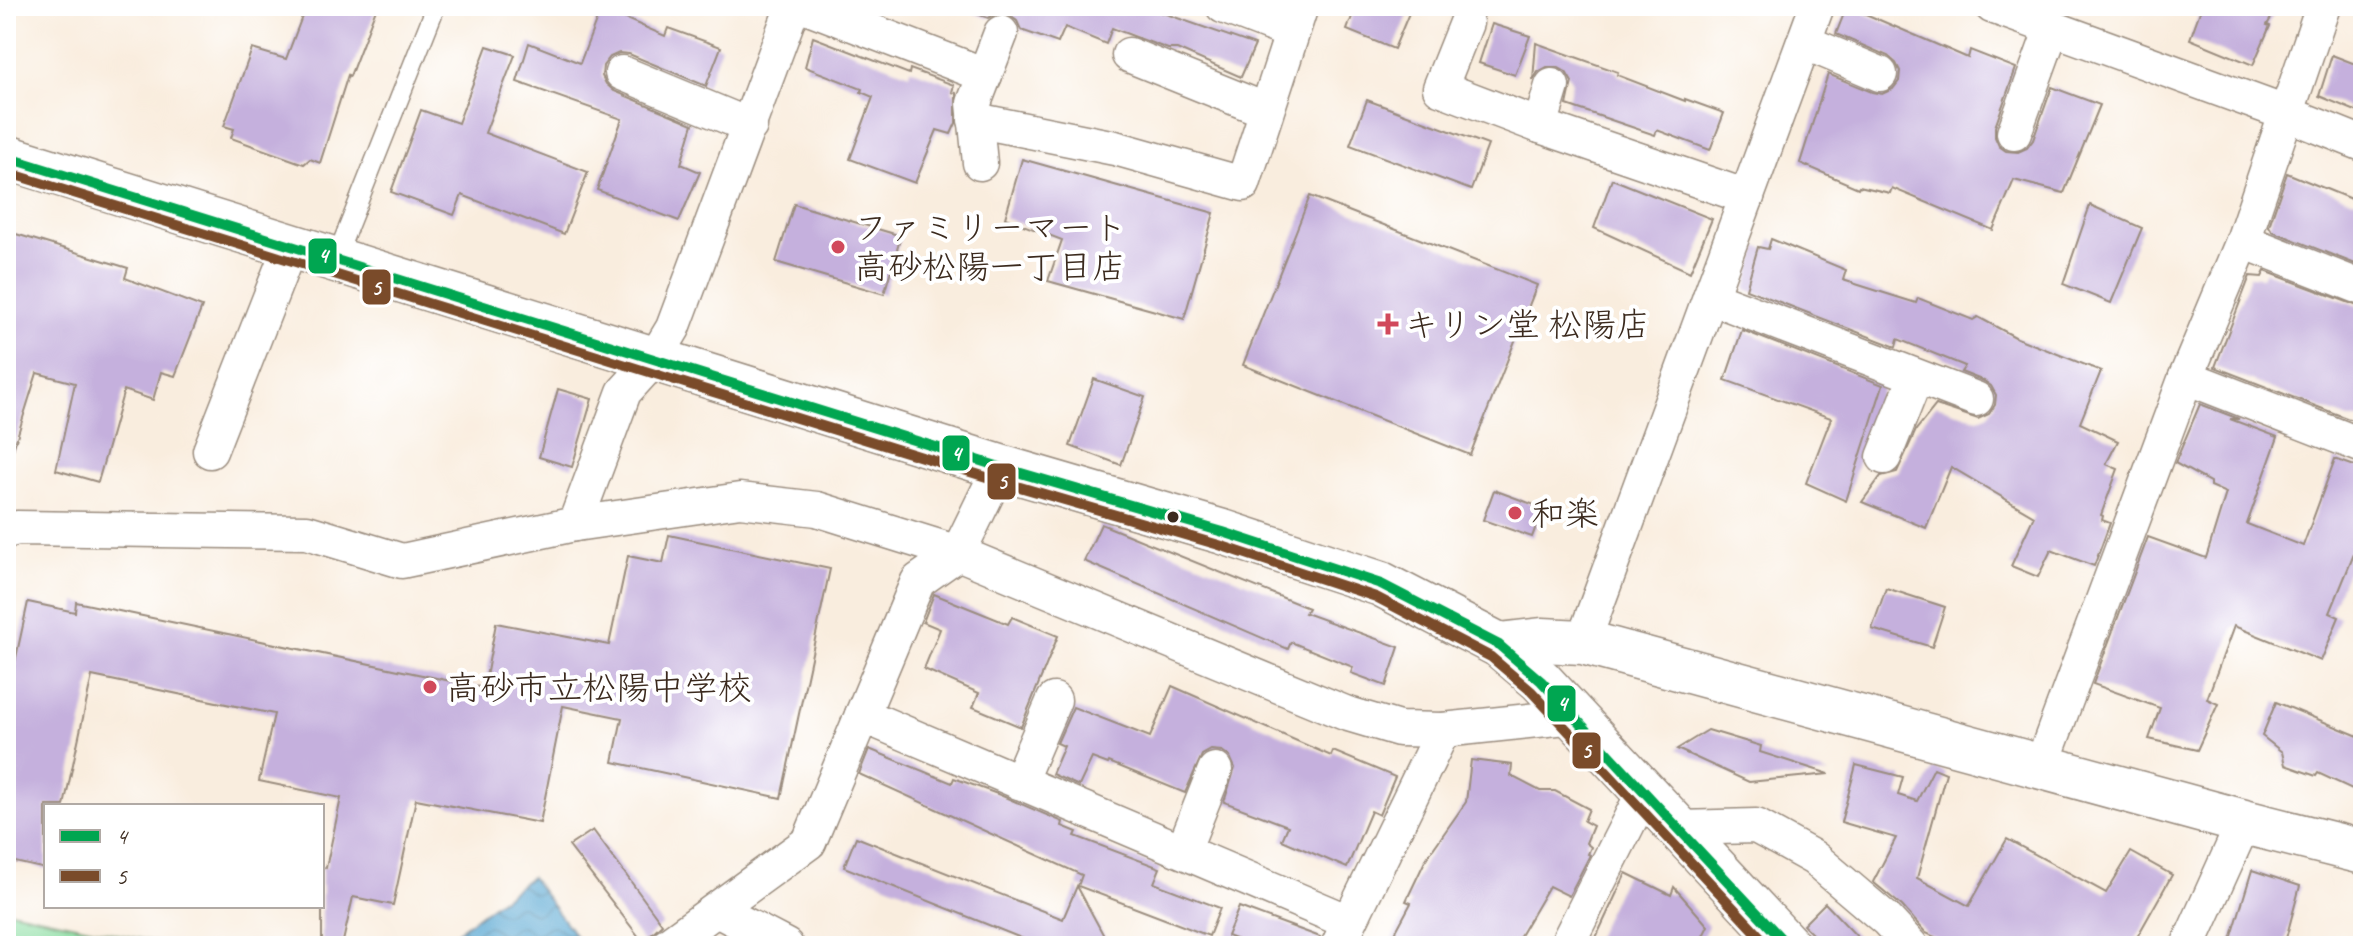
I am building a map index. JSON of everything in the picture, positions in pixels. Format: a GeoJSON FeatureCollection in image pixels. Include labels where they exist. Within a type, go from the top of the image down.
{"type":"FeatureCollection","features":[{"type":"Feature","properties":{"kind":"main road"},"geometry":{"type":"LineString","coordinates":[[6,157],[1000,467],[1223,532],[1381,584],[1499,645],[1541,681],[1788,946]]}},
{"type":"Feature","properties":{"kind":"main road"},"geometry":{"type":"LineString","coordinates":[[1499,645],[1542,640],[1583,642],[2363,852]]}},
{"type":"Feature","properties":{"kind":"street"},"geometry":{"type":"LineString","coordinates":[[575,524],[624,392],[655,358],[673,328],[793,6]]}},
{"type":"Feature","properties":{"kind":"street"},"geometry":{"type":"LineString","coordinates":[[806,6],[985,75]]}},
{"type":"Feature","properties":{"kind":"street"},"geometry":{"type":"LineString","coordinates":[[975,120],[1115,148],[1243,184],[1296,19],[1223,6]]}},
{"type":"Feature","properties":{"kind":"street"},"geometry":{"type":"LineString","coordinates":[[1583,642],[1817,6]]}},
{"type":"Feature","properties":{"kind":"street"},"geometry":{"type":"LineString","coordinates":[[1992,6],[2363,144]]}},
{"type":"Feature","properties":{"kind":"street"},"geometry":{"type":"LineString","coordinates":[[2041,767],[2186,377],[2243,241],[2323,6]]}},
{"type":"Feature","properties":{"kind":"street"},"geometry":{"type":"LineString","coordinates":[[1466,23],[1440,88],[1747,197]]}},
{"type":"Feature","properties":{"kind":"street"},"geometry":{"type":"LineString","coordinates":[[2014,133],[2052,28]]}},
{"type":"Feature","properties":{"kind":"street"},"geometry":{"type":"LineString","coordinates":[[980,163],[974,103],[1001,33]]}},
{"type":"Feature","properties":{"kind":"street"},"geometry":{"type":"LineString","coordinates":[[1804,42],[1880,74]]}},
{"type":"Feature","properties":{"kind":"street"},"geometry":{"type":"LineString","coordinates":[[1129,55],[1265,110]]}},
{"type":"Feature","properties":{"kind":"street"},"geometry":{"type":"LineString","coordinates":[[622,73],[750,126]]}},
{"type":"Feature","properties":{"kind":"street"},"geometry":{"type":"LineString","coordinates":[[1540,126],[1552,86]]}},
{"type":"Feature","properties":{"kind":"street"},"geometry":{"type":"LineString","coordinates":[[2243,241],[2363,288]]}},
{"type":"Feature","properties":{"kind":"street"},"geometry":{"type":"LineString","coordinates":[[210,451],[291,244]]}},
{"type":"Feature","properties":{"kind":"street"},"geometry":{"type":"LineString","coordinates":[[1710,297],[1976,399]]}},
{"type":"Feature","properties":{"kind":"street"},"geometry":{"type":"LineString","coordinates":[[1884,457],[1916,377]]}},
{"type":"Feature","properties":{"kind":"street"},"geometry":{"type":"LineString","coordinates":[[2186,377],[2363,446]]}},
{"type":"Feature","properties":{"kind":"street"},"geometry":{"type":"LineString","coordinates":[[666,946],[809,842],[918,581],[958,553],[1000,467]]}},
{"type":"Feature","properties":{"kind":"street"},"geometry":{"type":"LineString","coordinates":[[6,531],[17,528],[307,532],[402,561],[575,524],[740,500],[817,509],[958,553],[1345,713],[1399,729],[1443,730],[1576,716]]}},
{"type":"Feature","properties":{"kind":"street"},"geometry":{"type":"LineString","coordinates":[[1019,782],[1054,700]]}},
{"type":"Feature","properties":{"kind":"street"},"geometry":{"type":"LineString","coordinates":[[862,715],[1183,851],[1343,934],[1443,730]]}},
{"type":"Feature","properties":{"kind":"street"},"geometry":{"type":"LineString","coordinates":[[1183,851],[1215,770]]}},
{"type":"Feature","properties":{"kind":"street"},"geometry":{"type":"LineString","coordinates":[[1566,946],[1645,790]]}},
{"type":"Feature","properties":{"kind":"street"},"geometry":{"type":"LineString","coordinates":[[2188,946],[2244,822]]}},
{"type":"Feature","properties":{"kind":"street"},"geometry":{"type":"LineString","coordinates":[[1680,828],[1756,826],[1814,858],[1887,920],[1911,946]]}},
{"type":"Feature","properties":{"kind":"street"},"geometry":{"type":"LineString","coordinates":[[717,910],[786,946]]}},
{"type":"Feature","properties":{"kind":"lane"},"geometry":{"type":"LineString","coordinates":[[336,258],[436,6]]}},
{"type":"Feature","properties":{"kind":"green space"},"geometry":{"type":"Polygon","coordinates":[[[6,910],[173,946],[6,946],[6,910]]]}},
{"type":"Feature","properties":{"kind":"water"},"geometry":{"type":"Polygon","coordinates":[[[531,877],[583,946],[438,946],[531,877]]]}},
{"type":"Feature","properties":{"kind":"building"},"geometry":{"type":"Polygon","coordinates":[[[306,6],[377,6],[348,75],[320,163],[310,159],[304,164],[231,138],[234,129],[224,126],[252,49],[286,59],[306,6]]]}},
{"type":"Feature","properties":{"kind":"building"},"geometry":{"type":"Polygon","coordinates":[[[967,6],[1143,6],[1255,45],[1241,77],[1177,49],[1168,49],[1112,28],[1106,44],[1065,27],[1058,43],[1021,30],[1017,21],[1009,15],[997,13],[988,18],[966,10],[967,6]]]}},
{"type":"Feature","properties":{"kind":"building"},"geometry":{"type":"Polygon","coordinates":[[[1356,6],[1412,6],[1394,49],[1347,30],[1356,6]]]}},
{"type":"Feature","properties":{"kind":"building"},"geometry":{"type":"Polygon","coordinates":[[[1847,6],[1968,58],[1970,50],[2016,68],[1995,127],[1999,146],[2006,151],[2018,152],[2027,148],[2033,140],[2052,87],[2100,105],[2064,193],[2014,180],[1993,230],[1892,188],[1890,193],[1858,188],[1800,163],[1828,74],[1882,94],[1893,89],[1899,81],[1900,71],[1888,56],[1836,34],[1847,6]]]}},
{"type":"Feature","properties":{"kind":"building"},"geometry":{"type":"Polygon","coordinates":[[[2202,6],[2278,6],[2267,25],[2270,26],[2253,65],[2190,39],[2202,6]]]}},
{"type":"Feature","properties":{"kind":"building"},"geometry":{"type":"Polygon","coordinates":[[[601,8],[665,36],[668,28],[721,47],[706,86],[629,54],[619,53],[610,57],[603,66],[602,76],[614,91],[693,124],[681,164],[700,172],[679,221],[597,190],[622,119],[517,82],[529,43],[580,63],[601,8]]]}},
{"type":"Feature","properties":{"kind":"building"},"geometry":{"type":"Polygon","coordinates":[[[1492,24],[1530,36],[1515,75],[1479,63],[1492,24]]]}},
{"type":"Feature","properties":{"kind":"building"},"geometry":{"type":"Polygon","coordinates":[[[813,37],[909,74],[910,69],[954,85],[956,123],[951,134],[937,130],[915,183],[850,159],[873,97],[861,92],[862,89],[805,67],[813,37]]]}},
{"type":"Feature","properties":{"kind":"building"},"geometry":{"type":"Polygon","coordinates":[[[1536,43],[1724,113],[1710,150],[1657,130],[1655,135],[1567,105],[1572,82],[1566,72],[1557,67],[1547,67],[1538,72],[1533,80],[1536,43]]]}},
{"type":"Feature","properties":{"kind":"building"},"geometry":{"type":"Polygon","coordinates":[[[487,46],[515,55],[485,133],[588,172],[564,234],[462,195],[454,215],[391,192],[421,110],[458,123],[487,46]]]}},
{"type":"Feature","properties":{"kind":"building"},"geometry":{"type":"Polygon","coordinates":[[[2332,55],[2363,67],[2363,114],[2319,96],[2332,55]]]}},
{"type":"Feature","properties":{"kind":"building"},"geometry":{"type":"Polygon","coordinates":[[[1367,100],[1488,145],[1471,190],[1350,145],[1367,100]]]}},
{"type":"Feature","properties":{"kind":"building"},"geometry":{"type":"Polygon","coordinates":[[[1022,159],[1214,213],[1184,319],[1048,281],[1062,240],[1005,218],[1022,159]]]}},
{"type":"Feature","properties":{"kind":"building"},"geometry":{"type":"Polygon","coordinates":[[[2287,173],[2363,204],[2363,267],[2272,231],[2269,226],[2287,173]]]}},
{"type":"Feature","properties":{"kind":"building"},"geometry":{"type":"Polygon","coordinates":[[[1612,179],[1712,219],[1690,272],[1594,228],[1612,179]]]}},
{"type":"Feature","properties":{"kind":"building"},"geometry":{"type":"Polygon","coordinates":[[[1310,196],[1537,285],[1470,455],[1243,365],[1310,196]]]}},
{"type":"Feature","properties":{"kind":"building"},"geometry":{"type":"Polygon","coordinates":[[[794,204],[901,236],[884,294],[776,262],[794,204]]]}},
{"type":"Feature","properties":{"kind":"building"},"geometry":{"type":"Polygon","coordinates":[[[2090,205],[2142,228],[2111,303],[2063,284],[2090,205]]]}},
{"type":"Feature","properties":{"kind":"building"},"geometry":{"type":"Polygon","coordinates":[[[6,231],[128,268],[125,278],[202,307],[175,376],[161,372],[153,400],[124,390],[98,482],[56,470],[75,383],[37,373],[13,450],[6,449],[6,231]]]}},
{"type":"Feature","properties":{"kind":"building"},"geometry":{"type":"Polygon","coordinates":[[[1771,239],[1846,270],[1843,280],[1916,303],[1918,298],[1973,320],[1978,317],[2017,338],[2101,371],[2080,423],[2118,441],[2106,464],[2118,469],[2101,515],[2102,520],[2110,523],[2094,566],[2051,550],[2038,577],[2011,566],[2034,516],[1951,467],[1926,528],[1862,502],[1881,476],[1897,472],[1916,430],[1936,405],[1978,419],[1989,414],[1995,405],[1996,395],[1984,381],[1961,372],[1965,366],[1898,339],[1896,347],[1746,289],[1758,247],[1768,249],[1771,239]]]}},
{"type":"Feature","properties":{"kind":"building"},"geometry":{"type":"Polygon","coordinates":[[[2265,271],[2363,308],[2363,419],[2349,419],[2215,367],[2250,276],[2262,277],[2265,271]]]}},
{"type":"Feature","properties":{"kind":"building"},"geometry":{"type":"Polygon","coordinates":[[[1742,330],[1883,385],[1846,501],[1806,483],[1831,418],[1725,380],[1742,330]]]}},
{"type":"Feature","properties":{"kind":"building"},"geometry":{"type":"Polygon","coordinates":[[[1094,379],[1145,397],[1121,465],[1070,446],[1094,379]]]}},
{"type":"Feature","properties":{"kind":"building"},"geometry":{"type":"Polygon","coordinates":[[[558,389],[592,399],[572,467],[539,457],[558,389]]]}},
{"type":"Feature","properties":{"kind":"building"},"geometry":{"type":"Polygon","coordinates":[[[2200,404],[2278,437],[2247,524],[2303,546],[2335,459],[2363,469],[2363,532],[2330,613],[2339,617],[2321,661],[2234,626],[2207,699],[2218,704],[2197,750],[2149,739],[2160,708],[2093,684],[2148,537],[2206,558],[2226,493],[2175,463],[2200,404]]]}},
{"type":"Feature","properties":{"kind":"building"},"geometry":{"type":"Polygon","coordinates":[[[1494,490],[1543,508],[1532,537],[1483,520],[1494,490]]]}},
{"type":"Feature","properties":{"kind":"building"},"geometry":{"type":"Polygon","coordinates":[[[1101,524],[1308,608],[1305,613],[1399,647],[1386,686],[1351,673],[1353,667],[1291,642],[1288,649],[1084,561],[1101,524]]]}},
{"type":"Feature","properties":{"kind":"building"},"geometry":{"type":"Polygon","coordinates":[[[669,535],[830,569],[781,798],[613,762],[622,718],[563,706],[540,823],[416,799],[393,905],[353,897],[342,946],[322,946],[324,868],[341,798],[259,781],[274,714],[92,676],[64,804],[44,804],[44,869],[6,860],[6,704],[28,602],[75,612],[76,602],[484,688],[496,623],[609,645],[628,556],[663,563],[669,535]]]}},
{"type":"Feature","properties":{"kind":"building"},"geometry":{"type":"Polygon","coordinates":[[[1886,588],[1945,607],[1932,647],[1872,629],[1886,588]]]}},
{"type":"Feature","properties":{"kind":"building"},"geometry":{"type":"Polygon","coordinates":[[[934,594],[1008,624],[1012,617],[1058,636],[1021,727],[973,707],[979,693],[924,669],[940,629],[923,622],[934,594]]]}},
{"type":"Feature","properties":{"kind":"building"},"geometry":{"type":"Polygon","coordinates":[[[1172,686],[1331,756],[1333,751],[1395,777],[1379,815],[1371,811],[1347,868],[1282,840],[1288,826],[1224,802],[1235,768],[1230,757],[1222,751],[1211,750],[1202,755],[1185,793],[1092,758],[1079,786],[1052,774],[1064,746],[1057,743],[1073,707],[1150,737],[1172,686]]]}},
{"type":"Feature","properties":{"kind":"building"},"geometry":{"type":"Polygon","coordinates":[[[2276,702],[2363,738],[2363,794],[2318,773],[2316,776],[2285,765],[2282,752],[2262,736],[2276,702]]]}},
{"type":"Feature","properties":{"kind":"building"},"geometry":{"type":"Polygon","coordinates":[[[1708,730],[1761,746],[1760,752],[1829,774],[1749,782],[1677,749],[1708,730]]]}},
{"type":"Feature","properties":{"kind":"building"},"geometry":{"type":"Polygon","coordinates":[[[869,749],[952,783],[954,778],[1000,795],[1063,822],[1062,826],[1077,832],[1075,836],[1160,868],[1154,883],[1220,908],[1209,936],[1078,886],[1082,875],[859,774],[869,749]]]}},
{"type":"Feature","properties":{"kind":"building"},"geometry":{"type":"Polygon","coordinates":[[[1471,760],[1512,765],[1511,776],[1540,791],[1555,791],[1589,809],[1584,821],[1593,826],[1586,843],[1591,847],[1590,855],[1569,896],[1549,886],[1514,946],[1388,946],[1411,903],[1406,901],[1426,859],[1466,802],[1471,760]]]}},
{"type":"Feature","properties":{"kind":"building"},"geometry":{"type":"Polygon","coordinates":[[[1856,765],[1903,777],[1898,795],[1917,801],[1934,768],[1946,773],[1917,878],[1969,906],[2007,839],[2106,893],[2131,852],[2172,875],[2132,946],[1954,946],[1926,933],[1902,906],[1873,882],[1896,838],[1841,822],[1856,765]]]}},
{"type":"Feature","properties":{"kind":"building"},"geometry":{"type":"Polygon","coordinates":[[[593,830],[662,924],[648,937],[646,946],[569,846],[593,830]]]}},
{"type":"Feature","properties":{"kind":"building"},"geometry":{"type":"Polygon","coordinates":[[[856,837],[1063,919],[1077,886],[1104,936],[1126,946],[1041,946],[844,867],[856,837]]]}},
{"type":"Feature","properties":{"kind":"building"},"geometry":{"type":"Polygon","coordinates":[[[2252,870],[2300,886],[2284,946],[2229,946],[2252,870]]]}},
{"type":"Feature","properties":{"kind":"building"},"geometry":{"type":"Polygon","coordinates":[[[1626,873],[1671,895],[1674,887],[1708,926],[1698,946],[1592,946],[1626,873]]]}},
{"type":"Feature","properties":{"kind":"building"},"geometry":{"type":"Polygon","coordinates":[[[1825,903],[1866,946],[1824,946],[1803,925],[1825,903]]]}},
{"type":"Feature","properties":{"kind":"building"},"geometry":{"type":"Polygon","coordinates":[[[1239,907],[1320,937],[1318,946],[1253,946],[1227,936],[1239,907]]]}},
{"type":"Feature","properties":{"kind":"transit line","name":"4"},"geometry":{"type":"LineString","coordinates":[[6,157],[1000,467],[1223,532],[1381,584],[1499,645],[1541,681],[1788,946]]}},
{"type":"Feature","properties":{"kind":"transit line","name":"5"},"geometry":{"type":"LineString","coordinates":[[6,172],[996,480],[1219,545],[1376,597],[1491,657],[1531,691],[1769,946]]}},
{"type":"Feature","properties":{"kind":"place","name":"ファミリーマート 高砂松陽一丁目店"},"geometry":{"type":"Point","coordinates":[838,247]}},
{"type":"Feature","properties":{"kind":"place","name":"キリン堂 松陽店"},"geometry":{"type":"Point","coordinates":[1388,324]}},
{"type":"Feature","properties":{"kind":"place","name":"和楽"},"geometry":{"type":"Point","coordinates":[1515,513]}},
{"type":"Feature","properties":{"kind":"place","name":"高砂市立松陽中学校"},"geometry":{"type":"Point","coordinates":[430,687]}}]}
